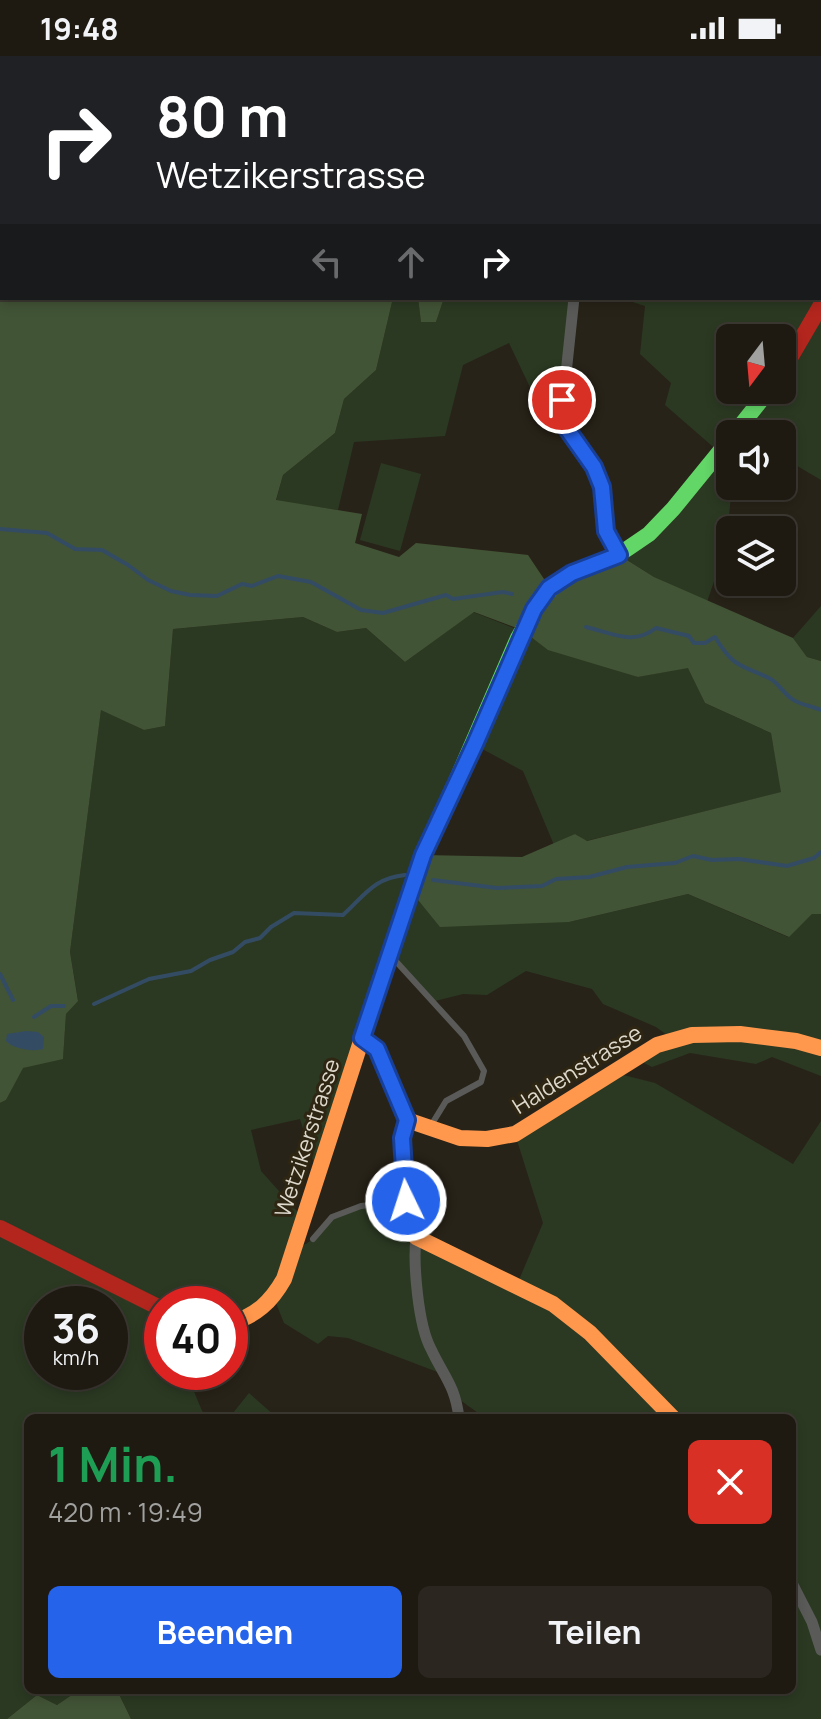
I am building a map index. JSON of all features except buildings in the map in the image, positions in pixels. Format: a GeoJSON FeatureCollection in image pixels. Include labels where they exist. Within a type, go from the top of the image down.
{"type":"FeatureCollection","features":[{"type":"Feature","properties":{"kind":"street"},"geometry":{"type":"LineString","coordinates":[[574,300],[565,383],[558,416],[594,467],[602,487],[606,531],[619,555]]}},
{"type":"Feature","properties":{"kind":"street"},"geometry":{"type":"LineString","coordinates":[[796,351],[821,305]]}},
{"type":"Feature","properties":{"kind":"street"},"geometry":{"type":"LineString","coordinates":[[745,420],[758,404]]}},
{"type":"Feature","properties":{"kind":"street","name":"Wetzikerstrasse"},"geometry":{"type":"LineString","coordinates":[[248,1318],[263,1309],[284,1279],[423,855],[534,609],[549,588],[572,573],[619,555],[655,528],[716,456]]}},
{"type":"Feature","properties":{"kind":"street","name":"Haldenstrasse"},"geometry":{"type":"LineString","coordinates":[[407,1120],[428,1130],[481,1140],[499,1139],[515,1134],[657,1045],[692,1035],[740,1034],[796,1041],[821,1048]]}},
{"type":"Feature","properties":{"kind":"street"},"geometry":{"type":"LineString","coordinates":[[362,1038],[377,1049],[407,1120],[402,1138],[406,1201],[416,1237],[414,1256],[423,1326],[430,1347],[448,1376],[458,1414]]}},
{"type":"Feature","properties":{"kind":"street"},"geometry":{"type":"LineString","coordinates":[[0,1228],[144,1300]]}},
{"type":"Feature","properties":{"kind":"street"},"geometry":{"type":"LineString","coordinates":[[416,1237],[553,1304],[590,1333],[669,1414]]}},
{"type":"Feature","properties":{"kind":"street"},"geometry":{"type":"LineString","coordinates":[[796,1591],[812,1622],[821,1650]]}},
{"type":"Feature","properties":{"kind":"lane"},"geometry":{"type":"LineString","coordinates":[[389,954],[464,1036],[484,1071],[481,1082],[446,1101],[428,1130]]}},
{"type":"Feature","properties":{"kind":"lane"},"geometry":{"type":"LineString","coordinates":[[313,1239],[332,1217],[361,1206],[406,1201]]}},
{"type":"Feature","properties":{"kind":"green space"},"geometry":{"type":"Polygon","coordinates":[[[0,300],[393,300],[376,370],[344,399],[335,433],[283,475],[276,500],[362,514],[355,543],[399,557],[416,543],[528,555],[550,588],[619,555],[654,577],[793,638],[807,657],[821,661],[821,914],[812,914],[789,937],[688,894],[569,922],[440,927],[410,890],[423,855],[522,857],[575,834],[587,841],[781,792],[771,733],[705,703],[688,668],[638,677],[548,650],[522,630],[474,612],[405,662],[366,628],[337,632],[303,617],[173,629],[165,726],[144,730],[101,710],[70,952],[78,1001],[66,1014],[63,1059],[23,1068],[6,1100],[0,1103],[0,300]]]}},
{"type":"Feature","properties":{"kind":"green space"},"geometry":{"type":"Polygon","coordinates":[[[393,300],[418,300],[421,321],[436,322],[443,300],[574,300],[558,416],[537,402],[509,343],[463,365],[445,436],[354,442],[338,510],[276,501],[283,475],[335,433],[344,399],[376,370],[393,300]]]}},
{"type":"Feature","properties":{"kind":"green space"},"geometry":{"type":"Polygon","coordinates":[[[418,300],[443,300],[436,322],[421,322],[418,300]]]}},
{"type":"Feature","properties":{"kind":"green space"},"geometry":{"type":"Polygon","coordinates":[[[626,300],[821,300],[821,480],[796,465],[796,420],[716,420],[716,449],[665,405],[671,383],[640,354],[645,306],[626,300]]]}},
{"type":"Feature","properties":{"kind":"green space"},"geometry":{"type":"Polygon","coordinates":[[[716,456],[716,500],[731,500],[729,516],[716,516],[716,575],[707,602],[654,577],[619,555],[716,456]]]}},
{"type":"Feature","properties":{"kind":"green space"},"geometry":{"type":"Polygon","coordinates":[[[381,463],[421,474],[400,551],[360,540],[381,463]]]}},
{"type":"Feature","properties":{"kind":"green space"},"geometry":{"type":"Polygon","coordinates":[[[821,606],[821,661],[807,657],[793,638],[821,606]]]}},
{"type":"Feature","properties":{"kind":"green space"},"geometry":{"type":"Polygon","coordinates":[[[473,612],[638,677],[689,667],[705,703],[771,733],[782,792],[586,841],[575,834],[554,845],[523,771],[475,745],[423,855],[569,922],[688,894],[788,937],[812,914],[821,914],[821,1076],[772,1057],[756,1064],[690,1053],[652,1067],[644,1063],[640,1056],[671,1038],[656,1027],[603,1004],[592,989],[526,971],[487,995],[463,994],[435,1001],[389,954],[318,1177],[300,1119],[251,1130],[261,1171],[304,1219],[296,1247],[307,1243],[331,1218],[348,1209],[406,1201],[416,1237],[516,1287],[543,1223],[515,1134],[623,1075],[655,1083],[793,1164],[821,1121],[821,1719],[131,1719],[119,1694],[796,1694],[796,1414],[479,1414],[456,1397],[448,1376],[348,1338],[328,1336],[318,1344],[284,1323],[274,1298],[248,1313],[248,1286],[144,1286],[144,1390],[193,1390],[202,1411],[207,1414],[24,1414],[24,1694],[73,1694],[57,1705],[37,1695],[7,1719],[0,1719],[0,1103],[6,1100],[22,1068],[63,1058],[66,1014],[78,1000],[70,952],[101,709],[144,730],[165,726],[173,629],[303,617],[337,632],[366,628],[405,662],[473,612]]]}},
{"type":"Feature","properties":{"kind":"green space"},"geometry":{"type":"Polygon","coordinates":[[[249,1393],[273,1414],[232,1414],[249,1393]]]}},
{"type":"Feature","properties":{"kind":"green space"},"geometry":{"type":"Polygon","coordinates":[[[73,1694],[119,1694],[131,1719],[7,1719],[37,1695],[57,1705],[73,1694]]]}},
{"type":"Feature","properties":{"kind":"water"},"geometry":{"type":"Polygon","coordinates":[[[38,1032],[44,1037],[43,1049],[23,1049],[6,1041],[7,1034],[38,1032]]]}},
{"type":"Feature","properties":{"kind":"waterway"},"geometry":{"type":"LineString","coordinates":[[0,529],[47,533],[75,549],[102,550],[148,580],[171,591],[190,595],[217,596],[242,584],[252,586],[278,576],[311,582],[361,610],[383,613],[446,595],[453,599],[503,592],[512,594]]}},
{"type":"Feature","properties":{"kind":"waterway"},"geometry":{"type":"LineString","coordinates":[[586,627],[631,637],[656,628],[689,636],[694,643],[705,643],[715,637],[727,655],[738,664],[772,680],[795,701],[821,710]]}},
{"type":"Feature","properties":{"kind":"waterway"},"geometry":{"type":"LineString","coordinates":[[433,880],[497,888],[542,886],[556,879],[589,877],[627,867],[675,863],[693,856],[787,866],[814,858],[821,852]]}},
{"type":"Feature","properties":{"kind":"waterway"},"geometry":{"type":"LineString","coordinates":[[94,1004],[149,979],[191,971],[233,952],[245,942],[260,938],[294,913],[343,915],[378,884],[405,875]]}},
{"type":"Feature","properties":{"kind":"waterway"},"geometry":{"type":"LineString","coordinates":[[0,974],[13,1000]]}},
{"type":"Feature","properties":{"kind":"waterway"},"geometry":{"type":"LineString","coordinates":[[34,1017],[51,1006],[64,1006]]}},
{"type":"Feature","properties":{"kind":"traffic: fast"},"geometry":{"type":"LineString","coordinates":[[745,420],[758,404]]}},
{"type":"Feature","properties":{"kind":"traffic: fast"},"geometry":{"type":"LineString","coordinates":[[438,823],[518,638],[540,600],[560,580],[627,549],[649,534],[716,456]]}},
{"type":"Feature","properties":{"kind":"traffic: slow"},"geometry":{"type":"LineString","coordinates":[[248,1316],[274,1295],[284,1279],[410,890],[438,823]]}},
{"type":"Feature","properties":{"kind":"traffic: slow"},"geometry":{"type":"LineString","coordinates":[[407,1120],[460,1138],[487,1139],[515,1134],[657,1045],[692,1035],[740,1034],[796,1041],[821,1048]]}},
{"type":"Feature","properties":{"kind":"traffic: slow"},"geometry":{"type":"LineString","coordinates":[[362,1038],[377,1049],[407,1120],[402,1138],[406,1201],[416,1237],[553,1304],[590,1333],[669,1414]]}},
{"type":"Feature","properties":{"kind":"traffic: jam"},"geometry":{"type":"LineString","coordinates":[[796,348],[821,305]]}},
{"type":"Feature","properties":{"kind":"traffic: jam"},"geometry":{"type":"LineString","coordinates":[[0,1228],[144,1300]]}},
{"type":"Feature","properties":{"kind":"route"},"geometry":{"type":"LineString","coordinates":[[406,1201],[402,1138],[407,1120],[377,1049],[362,1038],[410,890],[522,630],[534,609],[549,588],[572,573],[619,555],[606,531],[602,487],[594,467],[558,416],[562,400]]}}]}
